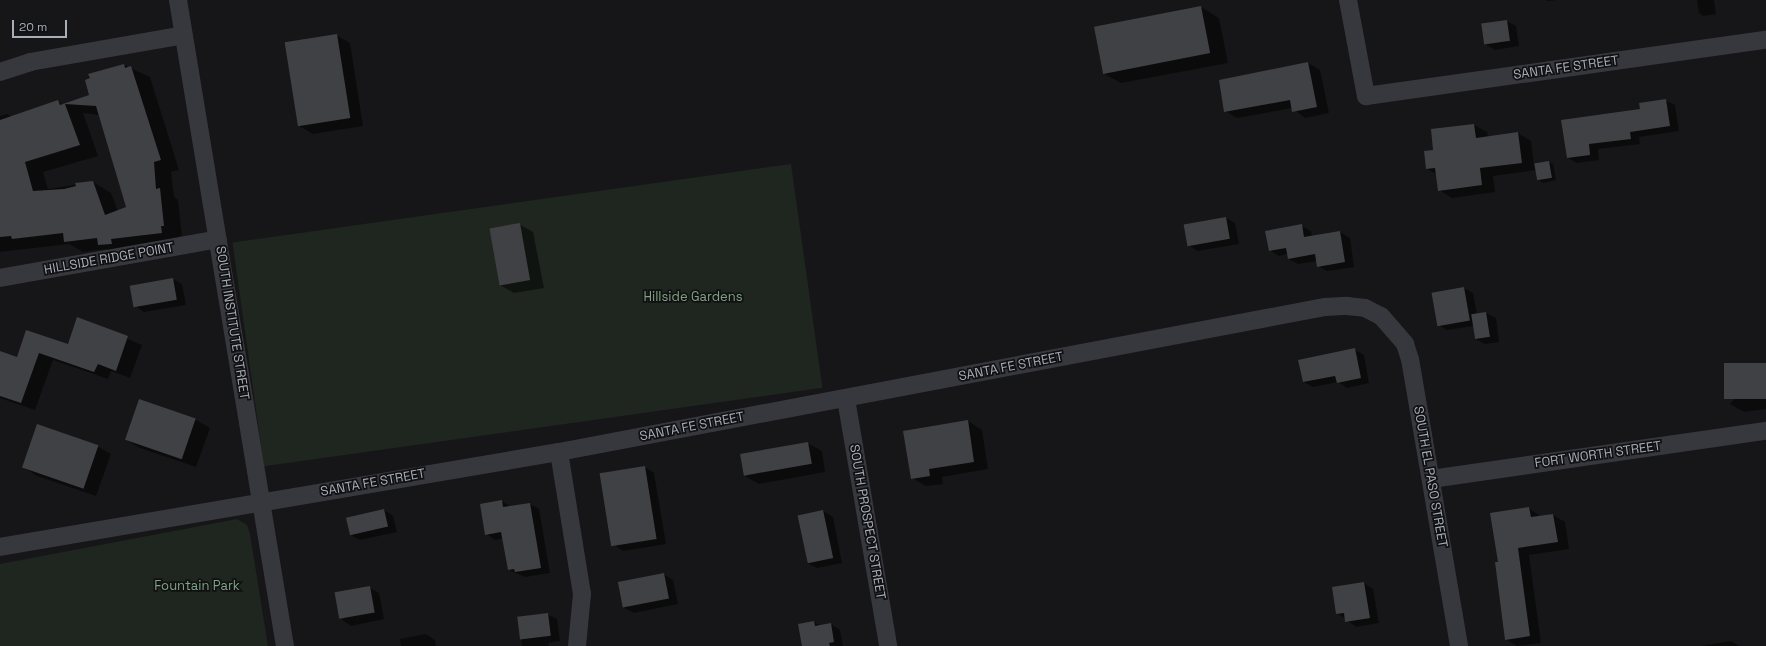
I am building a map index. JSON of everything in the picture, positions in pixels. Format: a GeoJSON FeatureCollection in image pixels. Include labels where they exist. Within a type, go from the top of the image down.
{"type":"FeatureCollection","features":[{"type":"Feature","properties":{"kind":"street","name":"SOUTH INSTITUTE STREET"},"geometry":{"type":"LineString","coordinates":[[178,0],[262,502],[284,646]]}},
{"type":"Feature","properties":{"kind":"street","name":"SANTA FE STREET"},"geometry":{"type":"LineString","coordinates":[[1348,0],[1366,96],[1766,40]]}},
{"type":"Feature","properties":{"kind":"street"},"geometry":{"type":"LineString","coordinates":[[0,72],[30,62],[184,34]]}},
{"type":"Feature","properties":{"kind":"street","name":"HILLSIDE RIDGE POINT"},"geometry":{"type":"LineString","coordinates":[[0,278],[218,239]]}},
{"type":"Feature","properties":{"kind":"street","name":"SANTA FE STREET"},"geometry":{"type":"LineString","coordinates":[[0,547],[559,452],[846,399],[1325,307],[1365,308],[1382,316]]}},
{"type":"Feature","properties":{"kind":"street","name":"SOUTH EL PASO STREET"},"geometry":{"type":"LineString","coordinates":[[1382,316],[1405,344],[1410,359],[1459,646]]}},
{"type":"Feature","properties":{"kind":"street","name":"SOUTH PROSPECT STREET"},"geometry":{"type":"LineString","coordinates":[[846,399],[888,646]]}},
{"type":"Feature","properties":{"kind":"street","name":"FORT WORTH STREET"},"geometry":{"type":"LineString","coordinates":[[1431,479],[1766,431]]}},
{"type":"Feature","properties":{"kind":"street"},"geometry":{"type":"LineString","coordinates":[[559,452],[582,594],[577,646]]}},
{"type":"Feature","properties":{"kind":"green space","name":"Hillside Gardens"},"geometry":{"type":"Polygon","coordinates":[[[791,164],[822,388],[264,466],[232,242],[791,164]]]}},
{"type":"Feature","properties":{"kind":"green space","name":"Fountain Park"},"geometry":{"type":"Polygon","coordinates":[[[237,519],[247,525],[250,534],[268,646],[0,646],[0,564],[237,519]]]}},
{"type":"Feature","properties":{"kind":"building"},"geometry":{"type":"Polygon","coordinates":[[[1201,6],[1210,53],[1103,74],[1094,27],[1201,6]]]}},
{"type":"Feature","properties":{"kind":"building"},"geometry":{"type":"Polygon","coordinates":[[[1507,20],[1510,41],[1484,44],[1481,24],[1507,20]]]}},
{"type":"Feature","properties":{"kind":"building"},"geometry":{"type":"Polygon","coordinates":[[[337,34],[350,118],[298,126],[285,42],[337,34]]]}},
{"type":"Feature","properties":{"kind":"building"},"geometry":{"type":"Polygon","coordinates":[[[1308,62],[1317,107],[1292,112],[1290,100],[1224,112],[1219,80],[1308,62]]]}},
{"type":"Feature","properties":{"kind":"building"},"geometry":{"type":"Polygon","coordinates":[[[124,64],[125,68],[131,66],[161,160],[154,162],[156,189],[160,188],[164,226],[161,226],[162,233],[111,239],[112,244],[98,245],[97,238],[64,242],[63,233],[12,239],[11,236],[0,237],[0,120],[58,100],[60,105],[89,95],[85,80],[90,78],[88,74],[124,64]],[[65,104],[80,145],[25,162],[33,191],[64,189],[76,186],[75,183],[93,181],[105,215],[126,207],[96,106],[65,104]]]}},
{"type":"Feature","properties":{"kind":"building"},"geometry":{"type":"Polygon","coordinates":[[[1666,99],[1670,126],[1630,132],[1631,139],[1589,144],[1590,155],[1567,158],[1561,120],[1640,109],[1639,103],[1666,99]]]}},
{"type":"Feature","properties":{"kind":"building"},"geometry":{"type":"Polygon","coordinates":[[[1474,124],[1476,138],[1518,132],[1522,163],[1480,168],[1482,185],[1438,191],[1435,168],[1426,169],[1424,151],[1433,150],[1431,129],[1474,124]]]}},
{"type":"Feature","properties":{"kind":"building"},"geometry":{"type":"Polygon","coordinates":[[[1549,161],[1552,178],[1537,180],[1534,164],[1549,161]]]}},
{"type":"Feature","properties":{"kind":"building"},"geometry":{"type":"Polygon","coordinates":[[[1226,217],[1230,239],[1187,246],[1184,224],[1226,217]]]}},
{"type":"Feature","properties":{"kind":"building"},"geometry":{"type":"Polygon","coordinates":[[[520,223],[530,280],[500,286],[489,228],[520,223]]]}},
{"type":"Feature","properties":{"kind":"building"},"geometry":{"type":"Polygon","coordinates":[[[1302,224],[1304,237],[1340,231],[1345,262],[1317,267],[1315,254],[1288,259],[1286,248],[1269,251],[1265,231],[1302,224]]]}},
{"type":"Feature","properties":{"kind":"building"},"geometry":{"type":"Polygon","coordinates":[[[173,278],[177,300],[133,307],[130,286],[173,278]]]}},
{"type":"Feature","properties":{"kind":"building"},"geometry":{"type":"Polygon","coordinates":[[[1464,287],[1470,320],[1437,326],[1432,293],[1464,287]]]}},
{"type":"Feature","properties":{"kind":"building"},"geometry":{"type":"Polygon","coordinates":[[[1486,312],[1490,337],[1475,339],[1471,314],[1486,312]]]}},
{"type":"Feature","properties":{"kind":"building"},"geometry":{"type":"Polygon","coordinates":[[[77,317],[128,336],[116,371],[98,364],[94,372],[39,353],[21,403],[0,396],[0,351],[17,357],[26,330],[68,344],[77,317]]]}},
{"type":"Feature","properties":{"kind":"building"},"geometry":{"type":"Polygon","coordinates":[[[1355,348],[1361,378],[1337,383],[1335,376],[1303,382],[1298,360],[1355,348]]]}},
{"type":"Feature","properties":{"kind":"building"},"geometry":{"type":"Polygon","coordinates":[[[1724,363],[1766,363],[1766,399],[1724,399],[1724,363]]]}},
{"type":"Feature","properties":{"kind":"building"},"geometry":{"type":"Polygon","coordinates":[[[139,399],[196,419],[182,459],[125,440],[139,399]]]}},
{"type":"Feature","properties":{"kind":"building"},"geometry":{"type":"Polygon","coordinates":[[[968,420],[974,462],[929,469],[930,476],[911,479],[903,431],[968,420]]]}},
{"type":"Feature","properties":{"kind":"building"},"geometry":{"type":"Polygon","coordinates":[[[37,424],[98,445],[83,489],[22,467],[37,424]]]}},
{"type":"Feature","properties":{"kind":"building"},"geometry":{"type":"Polygon","coordinates":[[[808,442],[812,464],[744,476],[740,454],[808,442]]]}},
{"type":"Feature","properties":{"kind":"building"},"geometry":{"type":"Polygon","coordinates":[[[645,466],[657,539],[611,546],[600,473],[645,466]]]}},
{"type":"Feature","properties":{"kind":"building"},"geometry":{"type":"Polygon","coordinates":[[[502,500],[503,507],[530,503],[541,568],[515,572],[514,569],[508,570],[501,532],[485,535],[480,504],[502,500]]]}},
{"type":"Feature","properties":{"kind":"building"},"geometry":{"type":"Polygon","coordinates":[[[1529,507],[1531,517],[1553,514],[1558,542],[1518,548],[1530,636],[1505,640],[1495,562],[1498,562],[1490,513],[1529,507]]]}},
{"type":"Feature","properties":{"kind":"building"},"geometry":{"type":"Polygon","coordinates":[[[384,509],[388,527],[350,535],[346,518],[384,509]]]}},
{"type":"Feature","properties":{"kind":"building"},"geometry":{"type":"Polygon","coordinates":[[[823,510],[833,558],[808,563],[798,515],[823,510]]]}},
{"type":"Feature","properties":{"kind":"building"},"geometry":{"type":"Polygon","coordinates":[[[664,573],[669,599],[623,607],[618,582],[664,573]]]}},
{"type":"Feature","properties":{"kind":"building"},"geometry":{"type":"Polygon","coordinates":[[[1364,582],[1370,618],[1345,622],[1344,613],[1336,614],[1332,587],[1364,582]]]}},
{"type":"Feature","properties":{"kind":"building"},"geometry":{"type":"Polygon","coordinates":[[[370,586],[375,613],[339,619],[335,592],[370,586]]]}},
{"type":"Feature","properties":{"kind":"building"},"geometry":{"type":"Polygon","coordinates":[[[548,613],[551,636],[520,640],[517,617],[548,613]]]}},
{"type":"Feature","properties":{"kind":"building"},"geometry":{"type":"Polygon","coordinates":[[[814,621],[815,626],[831,623],[834,642],[829,643],[830,646],[802,646],[798,624],[814,621]]]}}]}
